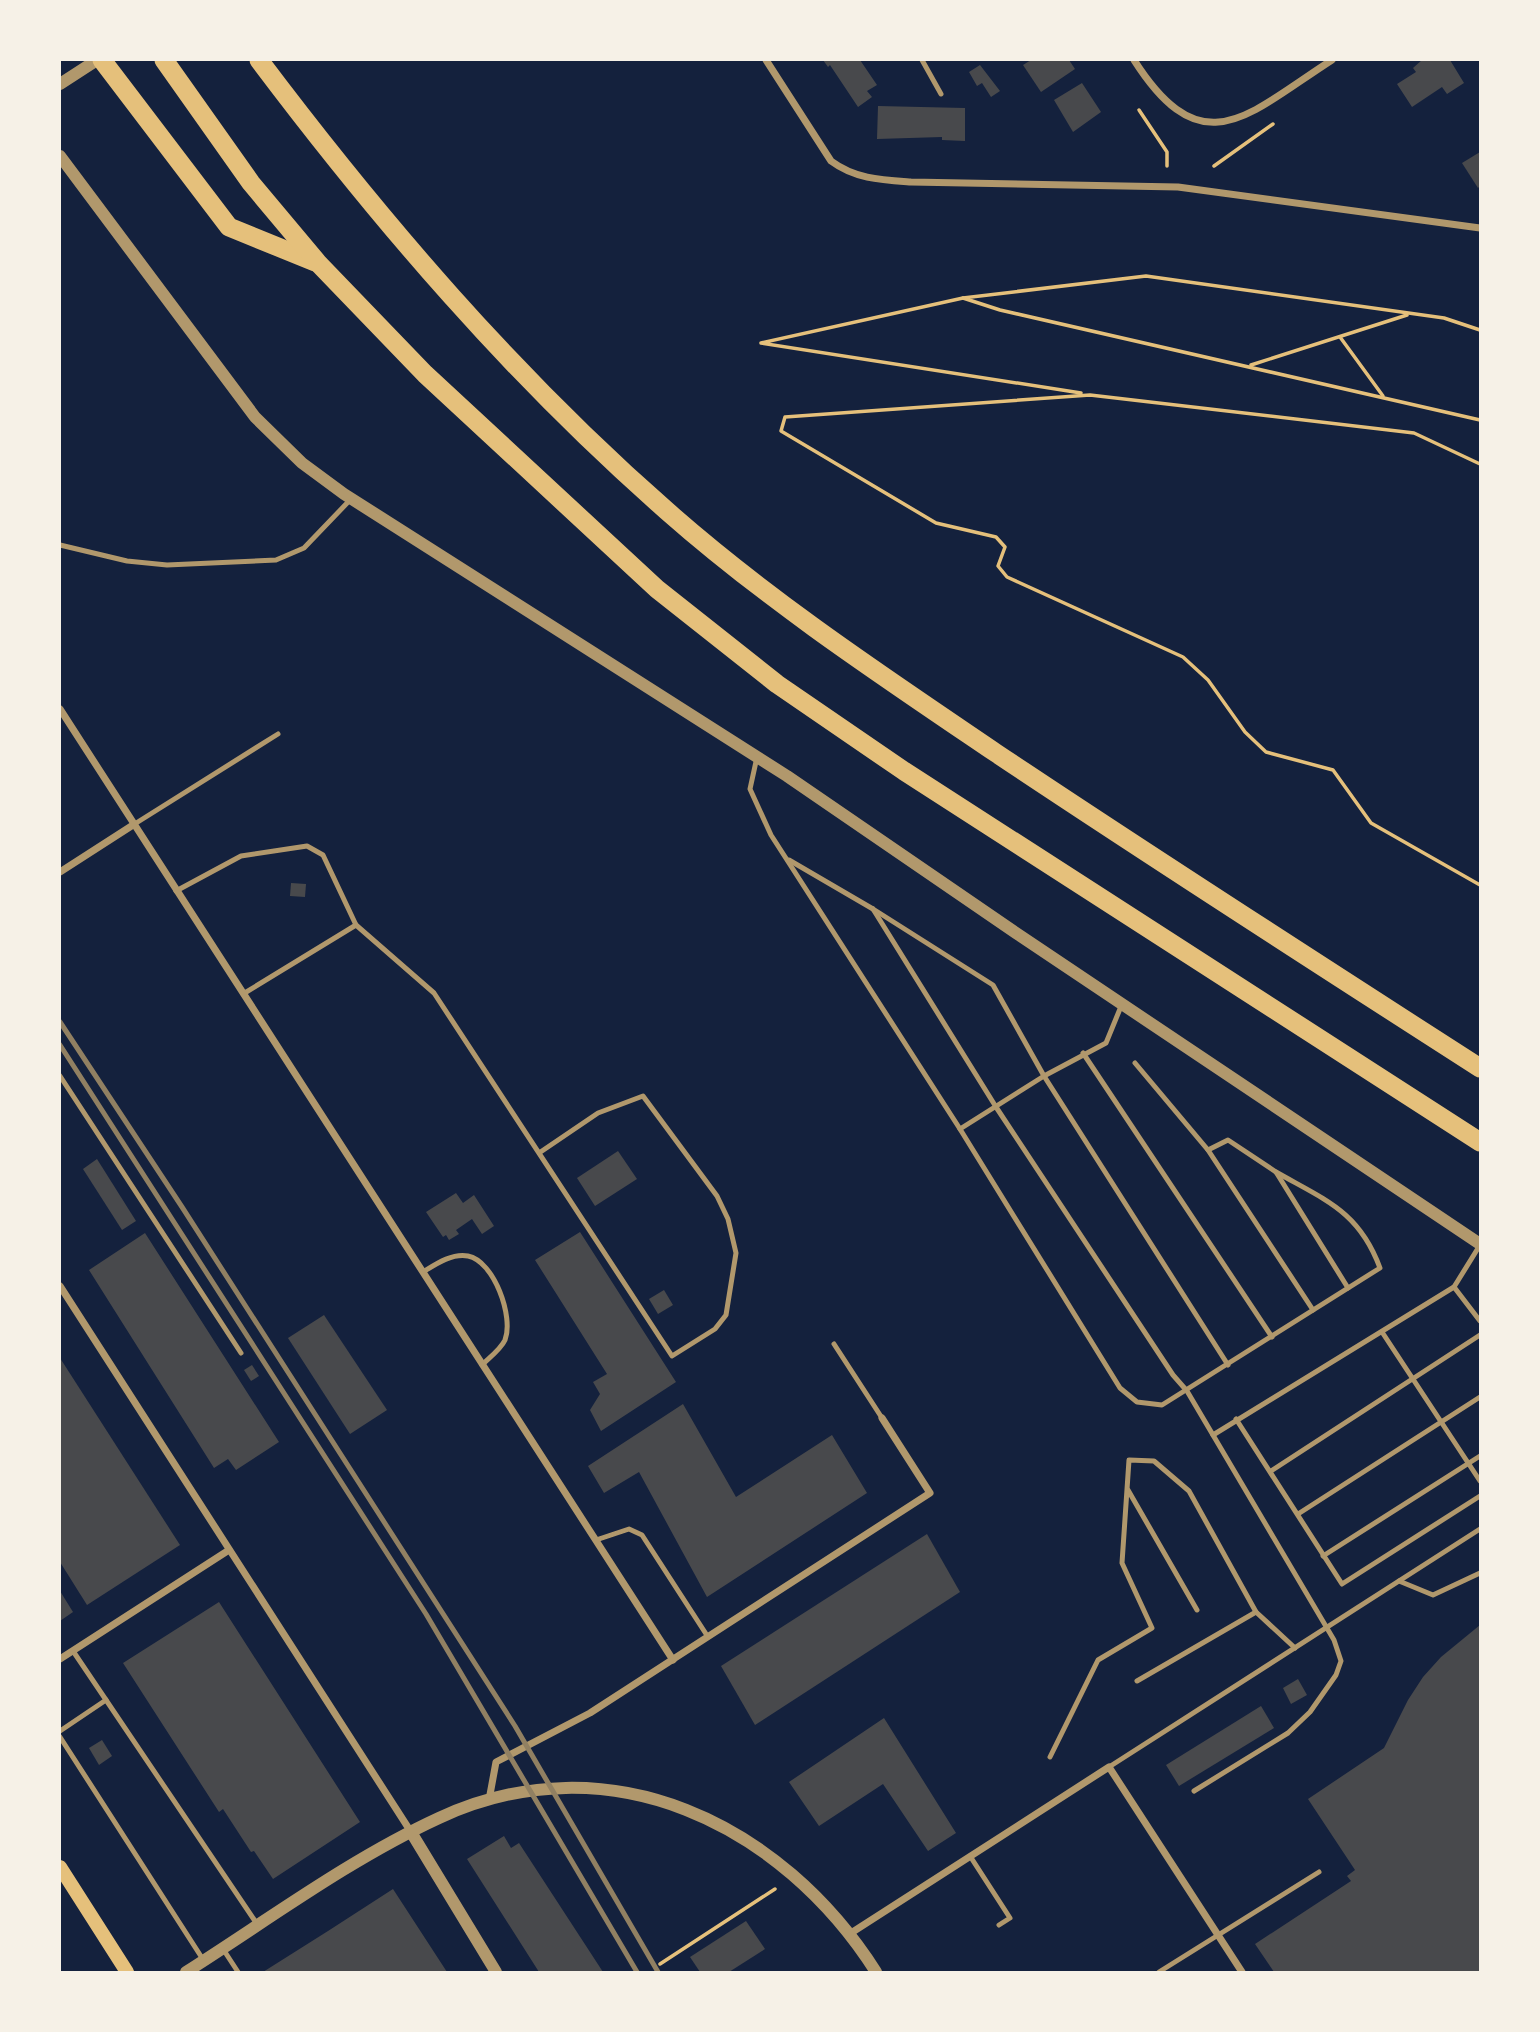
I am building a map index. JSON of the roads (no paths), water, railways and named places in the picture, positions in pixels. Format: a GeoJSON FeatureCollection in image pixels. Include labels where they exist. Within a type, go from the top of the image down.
{"type":"FeatureCollection","features":[{"type":"Feature","properties":{"kind":"highway"},"geometry":{"type":"LineString","coordinates":[[100,60],[229,227],[318,263]]}},
{"type":"Feature","properties":{"kind":"highway"},"geometry":{"type":"LineString","coordinates":[[164,60],[251,183],[318,263],[425,374],[657,589],[777,684],[904,771],[1480,1142]]}},
{"type":"Feature","properties":{"kind":"highway"},"geometry":{"type":"LineString","coordinates":[[259,60],[431,276],[571,421],[667,512],[792,611],[921,702],[1163,865],[1480,1068]]}},
{"type":"Feature","properties":{"kind":"highway"},"geometry":{"type":"LineString","coordinates":[[1163,865],[1480,1055]]}},
{"type":"Feature","properties":{"kind":"main road"},"geometry":{"type":"LineString","coordinates":[[60,1867],[127,1972]]}},
{"type":"Feature","properties":{"kind":"street"},"geometry":{"type":"LineString","coordinates":[[60,84],[100,60]]}},
{"type":"Feature","properties":{"kind":"street"},"geometry":{"type":"LineString","coordinates":[[766,60],[831,161],[846,172],[878,180],[1178,187],[1480,228]]}},
{"type":"Feature","properties":{"kind":"street"},"geometry":{"type":"LineString","coordinates":[[1134,60],[1164,101],[1193,120],[1206,123],[1226,121],[1247,114],[1330,60]]}},
{"type":"Feature","properties":{"kind":"street"},"geometry":{"type":"LineString","coordinates":[[60,156],[255,417],[302,463],[351,499],[757,757],[1480,1244]]}},
{"type":"Feature","properties":{"kind":"street"},"geometry":{"type":"LineString","coordinates":[[60,709],[673,1660]]}},
{"type":"Feature","properties":{"kind":"street"},"geometry":{"type":"LineString","coordinates":[[60,872],[133,825]]}},
{"type":"Feature","properties":{"kind":"street"},"geometry":{"type":"LineString","coordinates":[[60,1286],[411,1832],[496,1972]]}},
{"type":"Feature","properties":{"kind":"street"},"geometry":{"type":"LineString","coordinates":[[489,1801],[496,1762],[590,1713],[930,1493],[881,1419]]}},
{"type":"Feature","properties":{"kind":"street"},"geometry":{"type":"LineString","coordinates":[[60,1659],[229,1550]]}},
{"type":"Feature","properties":{"kind":"street"},"geometry":{"type":"LineString","coordinates":[[851,1933],[1109,1767],[1242,1972]]}},
{"type":"Feature","properties":{"kind":"street"},"geometry":{"type":"LineString","coordinates":[[186,1972],[381,1847],[451,1813],[489,1801],[550,1790],[612,1791],[678,1806],[751,1841],[790,1870],[851,1933],[876,1972]]}},
{"type":"Feature","properties":{"kind":"lane"},"geometry":{"type":"LineString","coordinates":[[922,60],[941,94]]}},
{"type":"Feature","properties":{"kind":"lane"},"geometry":{"type":"LineString","coordinates":[[60,545],[127,561],[167,565],[276,560],[304,548],[351,499]]}},
{"type":"Feature","properties":{"kind":"lane"},"geometry":{"type":"LineString","coordinates":[[133,825],[278,734]]}},
{"type":"Feature","properties":{"kind":"lane"},"geometry":{"type":"LineString","coordinates":[[757,757],[750,789],[771,835],[960,1129],[1120,1388],[1137,1402],[1162,1405],[1380,1268],[1372,1245],[1352,1218],[1228,1140],[1208,1150]]}},
{"type":"Feature","properties":{"kind":"lane"},"geometry":{"type":"LineString","coordinates":[[176,891],[241,856],[307,846],[323,855],[356,925],[370,940],[426,983],[538,1153],[673,1356],[715,1329],[726,1315],[736,1253],[728,1219],[717,1196],[643,1096],[598,1113],[538,1153]]}},
{"type":"Feature","properties":{"kind":"lane"},"geometry":{"type":"LineString","coordinates":[[786,859],[873,909],[993,985],[1044,1076],[1228,1365]]}},
{"type":"Feature","properties":{"kind":"lane"},"geometry":{"type":"LineString","coordinates":[[873,909],[996,1107],[1173,1375],[1187,1391],[1327,1627],[1341,1661],[1336,1675],[1310,1712],[1288,1733],[1194,1791]]}},
{"type":"Feature","properties":{"kind":"lane"},"geometry":{"type":"LineString","coordinates":[[243,994],[356,925]]}},
{"type":"Feature","properties":{"kind":"lane"},"geometry":{"type":"LineString","coordinates":[[960,1129],[1044,1076],[1106,1043],[1122,1004]]}},
{"type":"Feature","properties":{"kind":"lane"},"geometry":{"type":"LineString","coordinates":[[1083,1054],[1272,1337]]}},
{"type":"Feature","properties":{"kind":"lane"},"geometry":{"type":"LineString","coordinates":[[1135,1063],[1208,1150],[1313,1310]]}},
{"type":"Feature","properties":{"kind":"lane"},"geometry":{"type":"LineString","coordinates":[[60,1076],[241,1353]]}},
{"type":"Feature","properties":{"kind":"lane"},"geometry":{"type":"LineString","coordinates":[[1276,1172],[1348,1288]]}},
{"type":"Feature","properties":{"kind":"lane"},"geometry":{"type":"LineString","coordinates":[[1213,1435],[1454,1287],[1480,1244]]}},
{"type":"Feature","properties":{"kind":"lane"},"geometry":{"type":"LineString","coordinates":[[422,1272],[454,1256],[470,1256],[484,1265],[503,1297],[507,1320],[505,1341],[482,1365]]}},
{"type":"Feature","properties":{"kind":"lane"},"geometry":{"type":"LineString","coordinates":[[1454,1287],[1480,1321]]}},
{"type":"Feature","properties":{"kind":"lane"},"geometry":{"type":"LineString","coordinates":[[1382,1332],[1480,1481]]}},
{"type":"Feature","properties":{"kind":"lane"},"geometry":{"type":"LineString","coordinates":[[1271,1471],[1414,1381],[1480,1335]]}},
{"type":"Feature","properties":{"kind":"lane"},"geometry":{"type":"LineString","coordinates":[[834,1343],[881,1419]]}},
{"type":"Feature","properties":{"kind":"lane"},"geometry":{"type":"LineString","coordinates":[[1298,1514],[1480,1397]]}},
{"type":"Feature","properties":{"kind":"lane"},"geometry":{"type":"LineString","coordinates":[[1236,1419],[1342,1584],[1480,1496]]}},
{"type":"Feature","properties":{"kind":"lane"},"geometry":{"type":"LineString","coordinates":[[1323,1556],[1480,1456]]}},
{"type":"Feature","properties":{"kind":"lane"},"geometry":{"type":"LineString","coordinates":[[1050,1757],[1098,1660],[1152,1628],[1122,1563],[1129,1460],[1154,1461],[1189,1491],[1256,1612],[1295,1648]]}},
{"type":"Feature","properties":{"kind":"lane"},"geometry":{"type":"LineString","coordinates":[[1128,1490],[1197,1610]]}},
{"type":"Feature","properties":{"kind":"lane"},"geometry":{"type":"LineString","coordinates":[[596,1540],[629,1529],[642,1535],[708,1637]]}},
{"type":"Feature","properties":{"kind":"lane"},"geometry":{"type":"LineString","coordinates":[[1109,1767],[1480,1529]]}},
{"type":"Feature","properties":{"kind":"lane"},"geometry":{"type":"LineString","coordinates":[[1399,1581],[1433,1595],[1480,1573]]}},
{"type":"Feature","properties":{"kind":"lane"},"geometry":{"type":"LineString","coordinates":[[1136,1681],[1256,1612]]}},
{"type":"Feature","properties":{"kind":"lane"},"geometry":{"type":"LineString","coordinates":[[73,1651],[258,1926]]}},
{"type":"Feature","properties":{"kind":"lane"},"geometry":{"type":"LineString","coordinates":[[60,1731],[106,1700]]}},
{"type":"Feature","properties":{"kind":"lane"},"geometry":{"type":"LineString","coordinates":[[60,1737],[204,1961]]}},
{"type":"Feature","properties":{"kind":"lane"},"geometry":{"type":"LineString","coordinates":[[970,1856],[1010,1918],[999,1926]]}},
{"type":"Feature","properties":{"kind":"lane"},"geometry":{"type":"LineString","coordinates":[[1159,1972],[1319,1872]]}},
{"type":"Feature","properties":{"kind":"lane"},"geometry":{"type":"LineString","coordinates":[[223,1949],[239,1972]]}},
{"type":"Feature","properties":{"kind":"railway"},"geometry":{"type":"LineString","coordinates":[[60,1022],[515,1726],[658,1972]]}},
{"type":"Feature","properties":{"kind":"railway"},"geometry":{"type":"LineString","coordinates":[[60,1045],[426,1614],[637,1972]]}}]}
